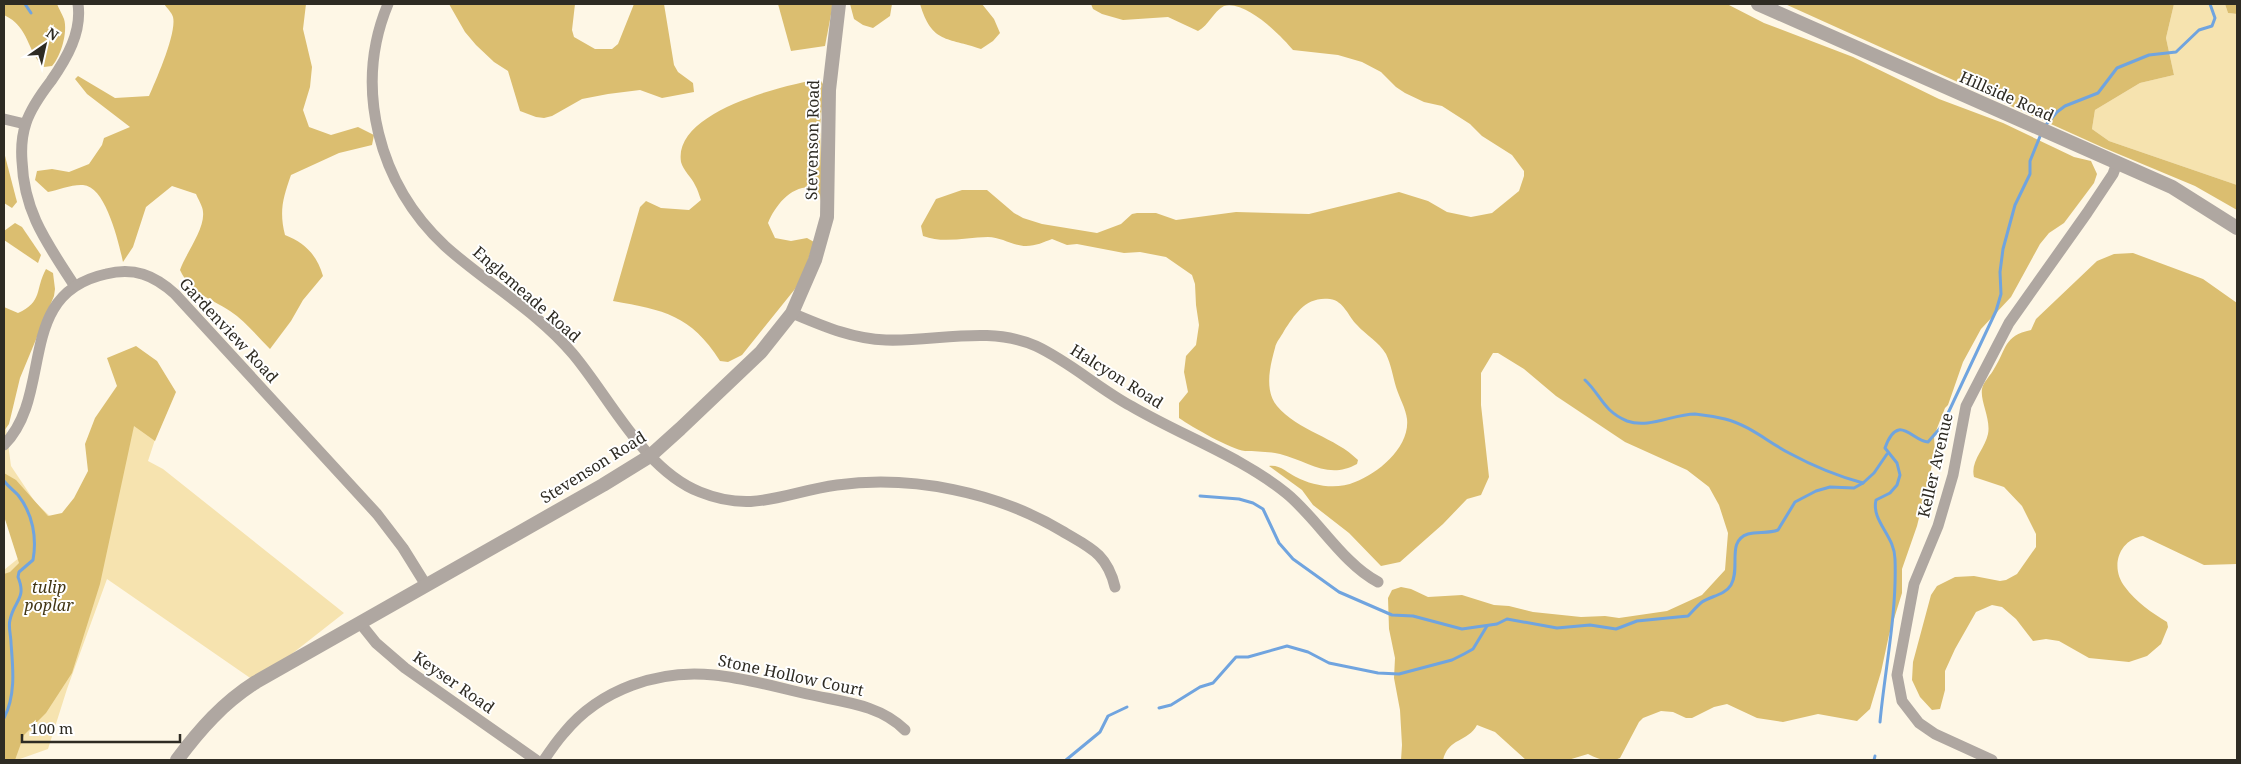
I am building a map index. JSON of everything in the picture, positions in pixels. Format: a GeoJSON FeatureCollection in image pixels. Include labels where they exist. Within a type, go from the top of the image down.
{"type":"FeatureCollection","features":[{"type":"Feature","properties":{"kind":"street"},"geometry":{"type":"LineString","coordinates":[[4,445],[14,433],[25,412],[46,323],[64,295],[74,285],[41,233],[29,206],[23,184],[22,154],[25,124],[72,44],[78,28],[78,4]]}},
{"type":"Feature","properties":{"kind":"street","name":"Englemeade Road"},"geometry":{"type":"LineString","coordinates":[[388,4],[377,37],[372,90],[374,115],[381,147],[395,179],[426,228],[447,248],[532,315],[573,354],[650,456],[674,477],[696,491],[733,502],[761,502],[838,485],[884,482],[935,487],[976,496],[1029,514],[1084,544],[1100,556],[1111,569],[1115,587]]}},
{"type":"Feature","properties":{"kind":"street","name":"Stevenson Road"},"geometry":{"type":"LineString","coordinates":[[177,760],[207,721],[240,692],[603,485],[650,456],[761,352],[792,313],[815,260],[828,217],[829,90],[839,4]]}},
{"type":"Feature","properties":{"kind":"street","name":"Hillside Road"},"geometry":{"type":"LineString","coordinates":[[1758,4],[2172,187],[2237,228]]}},
{"type":"Feature","properties":{"kind":"street"},"geometry":{"type":"LineString","coordinates":[[4,119],[25,124]]}},
{"type":"Feature","properties":{"kind":"street","name":"Keller Avenue"},"geometry":{"type":"LineString","coordinates":[[1992,760],[1935,734],[1919,723],[1902,701],[1897,675],[1914,584],[1940,518],[1953,475],[1966,406],[2008,323],[2087,213],[2113,174],[2117,164]]}},
{"type":"Feature","properties":{"kind":"street","name":"Gardenview Road"},"geometry":{"type":"LineString","coordinates":[[74,285],[104,274],[131,270],[142,272],[163,284],[197,317],[377,514],[426,585]]}},
{"type":"Feature","properties":{"kind":"street","name":"Halcyon Road"},"geometry":{"type":"LineString","coordinates":[[792,313],[826,328],[852,336],[884,340],[913,340],[966,335],[991,336],[1012,338],[1034,345],[1054,355],[1106,392],[1266,478],[1287,494],[1358,568],[1378,582]]}},
{"type":"Feature","properties":{"kind":"street","name":"Keyser Road"},"geometry":{"type":"LineString","coordinates":[[360,623],[376,643],[405,668],[536,760]]}},
{"type":"Feature","properties":{"kind":"street","name":"Stone Hollow Court"},"geometry":{"type":"LineString","coordinates":[[544,760],[565,732],[599,702],[635,683],[667,675],[698,674],[731,677],[871,708],[896,720],[906,730]]}},
{"type":"Feature","properties":{"kind":"green space"},"geometry":{"type":"Polygon","coordinates":[[[4,4],[57,4],[64,19],[65,30],[61,50],[52,66],[44,67],[38,61],[19,26],[4,15],[4,4]]]}},
{"type":"Feature","properties":{"kind":"green space"},"geometry":{"type":"Polygon","coordinates":[[[164,4],[306,4],[303,29],[312,67],[310,87],[303,110],[309,127],[331,135],[358,127],[374,135],[372,145],[339,153],[291,175],[283,205],[282,219],[285,235],[299,242],[314,256],[323,276],[303,300],[291,321],[270,349],[235,315],[202,295],[190,285],[180,270],[203,219],[202,208],[196,194],[172,186],[146,207],[133,247],[123,262],[105,205],[91,188],[79,185],[48,192],[35,180],[37,171],[52,169],[69,172],[89,164],[102,145],[104,138],[130,127],[87,94],[75,79],[78,76],[115,98],[149,96],[172,34],[173,17],[164,4]]]}},
{"type":"Feature","properties":{"kind":"green space"},"geometry":{"type":"Polygon","coordinates":[[[449,4],[575,4],[572,30],[574,37],[595,49],[612,49],[618,44],[634,4],[664,4],[674,65],[678,72],[693,83],[694,92],[662,98],[640,90],[608,94],[582,99],[552,116],[536,117],[520,111],[508,71],[494,62],[476,45],[465,32],[449,4]]]}},
{"type":"Feature","properties":{"kind":"green space"},"geometry":{"type":"Polygon","coordinates":[[[778,4],[833,4],[825,46],[791,51],[778,4]]]}},
{"type":"Feature","properties":{"kind":"green space"},"geometry":{"type":"Polygon","coordinates":[[[850,4],[892,4],[890,16],[873,28],[863,25],[854,19],[850,4]]]}},
{"type":"Feature","properties":{"kind":"green space"},"geometry":{"type":"Polygon","coordinates":[[[920,4],[982,4],[994,19],[1000,33],[993,41],[981,49],[950,40],[936,33],[930,26],[920,4]]]}},
{"type":"Feature","properties":{"kind":"green space"},"geometry":{"type":"Polygon","coordinates":[[[1091,4],[1727,4],[1764,23],[1853,57],[1939,99],[2003,123],[2074,157],[2091,161],[2097,174],[2094,183],[2064,223],[2049,233],[2040,244],[2011,297],[1981,329],[1963,362],[1948,405],[1934,436],[1935,453],[1917,526],[1902,569],[1902,593],[1870,709],[1857,721],[1818,714],[1783,722],[1757,718],[1727,704],[1714,707],[1692,718],[1686,718],[1673,712],[1661,711],[1643,718],[1639,722],[1620,758],[1612,760],[1600,759],[1588,754],[1568,760],[1526,760],[1495,732],[1477,725],[1469,735],[1449,748],[1443,760],[1401,760],[1400,710],[1394,678],[1395,658],[1389,629],[1388,598],[1392,590],[1401,587],[1411,589],[1428,597],[1462,595],[1494,605],[1509,606],[1533,612],[1581,617],[1605,616],[1619,618],[1667,611],[1702,595],[1725,570],[1728,533],[1719,505],[1709,487],[1687,470],[1625,442],[1556,396],[1524,369],[1498,353],[1493,353],[1481,373],[1481,405],[1489,477],[1481,495],[1467,499],[1443,524],[1400,562],[1381,566],[1349,533],[1313,505],[1302,490],[1269,466],[1280,468],[1317,485],[1341,486],[1364,478],[1374,472],[1391,458],[1404,439],[1407,419],[1386,354],[1335,300],[1314,300],[1297,313],[1276,344],[1269,378],[1270,393],[1273,400],[1286,415],[1295,422],[1339,445],[1358,460],[1357,464],[1347,468],[1327,470],[1280,454],[1238,449],[1211,437],[1179,418],[1179,403],[1188,392],[1184,372],[1186,356],[1196,345],[1199,325],[1195,284],[1192,275],[1166,257],[1140,252],[1124,253],[1077,244],[1067,245],[1052,239],[1037,245],[1026,246],[1016,245],[993,237],[939,240],[923,236],[921,226],[936,199],[962,190],[987,190],[1014,213],[1023,218],[1042,224],[1097,233],[1121,224],[1132,214],[1137,213],[1156,213],[1176,220],[1236,212],[1309,214],[1399,192],[1428,201],[1447,212],[1471,217],[1492,213],[1519,191],[1524,171],[1512,155],[1482,136],[1470,124],[1442,106],[1424,102],[1405,93],[1381,72],[1362,62],[1338,55],[1293,50],[1262,21],[1242,8],[1224,6],[1198,31],[1168,17],[1123,20],[1102,14],[1093,9],[1091,4]]]}},
{"type":"Feature","properties":{"kind":"green space"},"geometry":{"type":"Polygon","coordinates":[[[1785,4],[2174,4],[2166,38],[2174,75],[2140,83],[2095,110],[2092,129],[2109,141],[2237,185],[2237,210],[2195,186],[2104,148],[1785,4]]]}},
{"type":"Feature","properties":{"kind":"green space"},"geometry":{"type":"Polygon","coordinates":[[[2174,4],[2225,4],[2228,13],[2237,14],[2237,185],[2109,141],[2092,129],[2095,110],[2140,83],[2174,75],[2166,38],[2174,4]]]}},
{"type":"Feature","properties":{"kind":"green space"},"geometry":{"type":"Polygon","coordinates":[[[2225,4],[2237,4],[2237,14],[2228,13],[2225,4]]]}},
{"type":"Feature","properties":{"kind":"green space"},"geometry":{"type":"Polygon","coordinates":[[[820,79],[824,86],[820,127],[822,207],[820,195],[816,188],[800,189],[781,202],[768,223],[775,238],[791,241],[807,238],[814,242],[803,275],[795,289],[742,355],[728,362],[720,361],[698,333],[675,317],[647,308],[613,301],[640,207],[646,201],[661,208],[689,210],[701,200],[696,187],[681,162],[683,144],[694,128],[712,115],[759,94],[820,79]]]}},
{"type":"Feature","properties":{"kind":"green space"},"geometry":{"type":"Polygon","coordinates":[[[4,152],[17,202],[12,208],[4,203],[4,152]]]}},
{"type":"Feature","properties":{"kind":"green space"},"geometry":{"type":"Polygon","coordinates":[[[15,223],[22,227],[41,255],[38,263],[4,240],[4,231],[15,223]]]}},
{"type":"Feature","properties":{"kind":"green space"},"geometry":{"type":"Polygon","coordinates":[[[2133,253],[2203,279],[2237,303],[2237,564],[2204,565],[2143,536],[2128,543],[2122,549],[2119,556],[2118,572],[2120,580],[2134,598],[2167,622],[2168,627],[2161,644],[2147,656],[2129,662],[2089,658],[2059,641],[2046,639],[2033,641],[2016,619],[2002,607],[1992,605],[1976,612],[1945,671],[1945,690],[1940,709],[1932,710],[1920,697],[1912,680],[1913,662],[1931,595],[1937,586],[1955,577],[1974,576],[2000,581],[2006,580],[2017,574],[2036,547],[2036,534],[2022,506],[2004,487],[1974,477],[1974,466],[1989,428],[1982,394],[1985,381],[1993,371],[2010,340],[2031,330],[2036,319],[2097,261],[2114,254],[2133,253]]]}},
{"type":"Feature","properties":{"kind":"green space"},"geometry":{"type":"Polygon","coordinates":[[[46,269],[53,273],[54,296],[20,378],[9,424],[4,431],[4,307],[18,313],[26,309],[35,300],[46,269]]]}},
{"type":"Feature","properties":{"kind":"green space","name":"tulip poplar"},"geometry":{"type":"Polygon","coordinates":[[[136,346],[157,361],[176,392],[155,441],[134,426],[100,584],[72,673],[46,713],[24,735],[15,760],[4,760],[4,574],[10,572],[19,563],[4,516],[4,473],[16,480],[48,516],[62,513],[74,498],[88,471],[85,444],[95,418],[117,386],[107,358],[136,346]]]}},
{"type":"Feature","properties":{"kind":"green space"},"geometry":{"type":"Polygon","coordinates":[[[119,412],[164,412],[148,461],[163,469],[344,613],[256,682],[107,579],[67,689],[48,749],[17,760],[4,760],[4,570],[20,557],[4,516],[4,429],[6,428],[11,466],[35,502],[52,518],[69,513],[119,412]]]}},
{"type":"Feature","properties":{"kind":"waterway"},"geometry":{"type":"LineString","coordinates":[[25,4],[31,13]]}},
{"type":"Feature","properties":{"kind":"waterway"},"geometry":{"type":"LineString","coordinates":[[2045,126],[2065,106],[2098,93],[2117,68],[2149,55],[2176,52],[2199,30],[2212,26],[2215,18],[2210,4]]}},
{"type":"Feature","properties":{"kind":"waterway"},"geometry":{"type":"LineString","coordinates":[[1880,722],[1894,600],[1895,559],[1891,543],[1875,508],[1876,500],[1890,493],[1897,485],[1900,475],[1897,463],[1885,448],[1895,431],[1906,431],[1922,441],[1928,442],[1942,426],[1996,311],[2001,294],[2000,272],[2003,249],[2015,205],[2030,174],[2030,161],[2041,134]]}},
{"type":"Feature","properties":{"kind":"waterway"},"geometry":{"type":"LineString","coordinates":[[1585,380],[1607,408],[1627,421],[1644,423],[1695,414],[1725,419],[1750,429],[1781,449],[1807,462],[1834,474],[1863,483]]}},
{"type":"Feature","properties":{"kind":"waterway"},"geometry":{"type":"LineString","coordinates":[[1200,496],[1239,499],[1253,503],[1263,509],[1279,543],[1293,559],[1339,592],[1392,615],[1413,616],[1462,629],[1497,624],[1507,619],[1557,628],[1590,625],[1616,629],[1637,621],[1688,616],[1702,602],[1722,593],[1731,585],[1734,578],[1737,543],[1741,538],[1752,533],[1778,530],[1795,502],[1816,491],[1830,487],[1854,488],[1863,483],[1874,473],[1887,454]]}},
{"type":"Feature","properties":{"kind":"waterway"},"geometry":{"type":"LineString","coordinates":[[4,481],[23,502],[33,526],[34,535],[33,560],[19,572],[18,577],[21,590],[9,622],[13,681],[8,709],[4,718]]}},
{"type":"Feature","properties":{"kind":"waterway"},"geometry":{"type":"LineString","coordinates":[[1159,708],[1171,705],[1200,687],[1213,683],[1236,657],[1248,657],[1287,646],[1308,652],[1329,663],[1378,673],[1399,674],[1452,660],[1464,654],[1473,649],[1487,626]]}},
{"type":"Feature","properties":{"kind":"waterway"},"geometry":{"type":"LineString","coordinates":[[1066,760],[1100,732],[1108,716],[1127,707]]}},
{"type":"Feature","properties":{"kind":"waterway"},"geometry":{"type":"LineString","coordinates":[[1874,760],[1875,756]]}}]}
